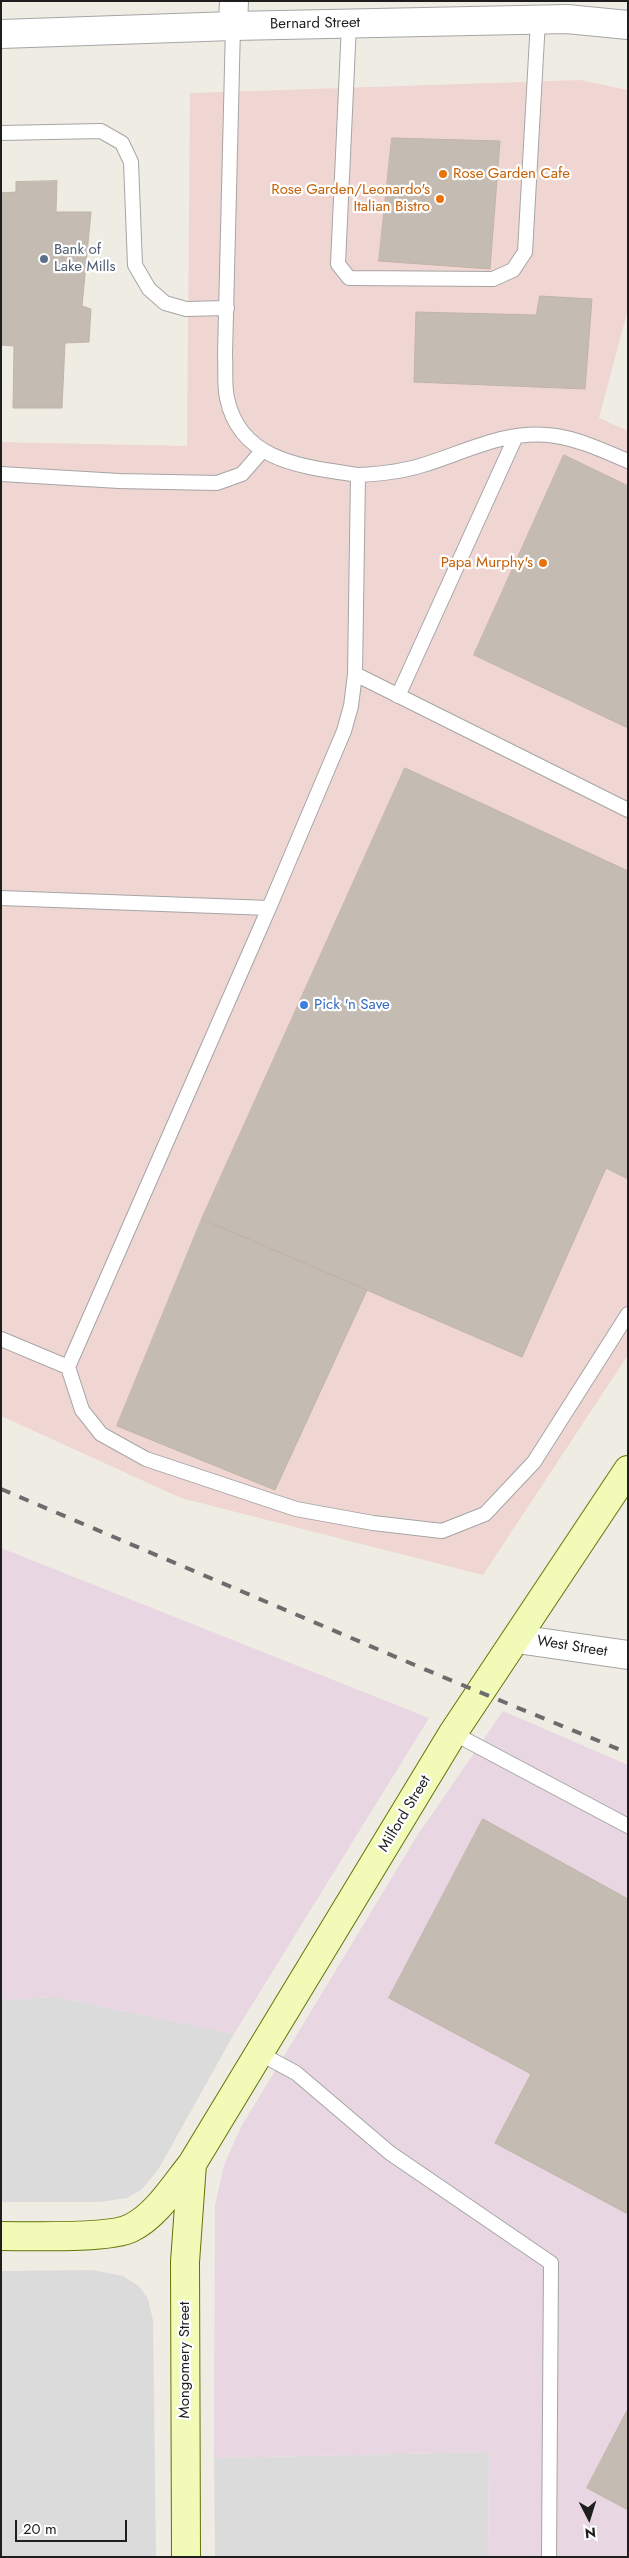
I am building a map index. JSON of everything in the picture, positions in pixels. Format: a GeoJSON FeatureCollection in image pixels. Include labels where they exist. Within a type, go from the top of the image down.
{"type":"FeatureCollection","features":[{"type":"Feature","properties":{"kind":"main road","name":"Milford Street"},"geometry":{"type":"LineString","coordinates":[[1,2236],[96,2234],[130,2229],[153,2212],[192,2164],[453,1733],[628,1470]]}},
{"type":"Feature","properties":{"kind":"main road","name":"Mongomery Street"},"geometry":{"type":"LineString","coordinates":[[186,2557],[185,2262],[192,2164]]}},
{"type":"Feature","properties":{"kind":"street","name":"Bernard Street"},"geometry":{"type":"LineString","coordinates":[[1,34],[234,14],[349,24],[567,20],[628,25]]}},
{"type":"Feature","properties":{"kind":"street","name":"West Street"},"geometry":{"type":"LineString","coordinates":[[517,1639],[628,1655]]}},
{"type":"Feature","properties":{"kind":"lane"},"geometry":{"type":"LineString","coordinates":[[234,14],[227,308],[227,397],[237,428],[263,450],[291,464],[358,475],[391,473],[496,440],[516,436],[555,436],[586,444],[628,461]]}},
{"type":"Feature","properties":{"kind":"lane"},"geometry":{"type":"LineString","coordinates":[[349,24],[338,264],[350,278],[493,279],[513,270],[525,252],[538,20]]}},
{"type":"Feature","properties":{"kind":"lane"},"geometry":{"type":"LineString","coordinates":[[1,133],[101,131],[122,143],[131,162],[135,265],[148,289],[165,303],[186,309],[227,308]]}},
{"type":"Feature","properties":{"kind":"lane"},"geometry":{"type":"LineString","coordinates":[[398,696],[516,436]]}},
{"type":"Feature","properties":{"kind":"lane"},"geometry":{"type":"LineString","coordinates":[[1,474],[118,481],[217,483],[242,474],[263,450]]}},
{"type":"Feature","properties":{"kind":"lane"},"geometry":{"type":"LineString","coordinates":[[358,475],[355,674],[351,706],[344,731],[269,908],[68,1367],[82,1410],[102,1434],[146,1459],[296,1509],[373,1523],[442,1531],[485,1514],[534,1462],[628,1314]]}},
{"type":"Feature","properties":{"kind":"lane"},"geometry":{"type":"LineString","coordinates":[[355,674],[628,810]]}},
{"type":"Feature","properties":{"kind":"lane"},"geometry":{"type":"LineString","coordinates":[[1,898],[269,908]]}},
{"type":"Feature","properties":{"kind":"lane"},"geometry":{"type":"LineString","coordinates":[[1,1339],[68,1367]]}},
{"type":"Feature","properties":{"kind":"lane"},"geometry":{"type":"LineString","coordinates":[[453,1733],[628,1826]]}},
{"type":"Feature","properties":{"kind":"lane"},"geometry":{"type":"LineString","coordinates":[[259,2053],[296,2073],[390,2153],[551,2263],[549,2557]]}},
{"type":"Feature","properties":{"kind":"shaded area"},"geometry":{"type":"Polygon","coordinates":[[[580,80],[628,90],[628,309],[599,418],[628,431],[628,1355],[483,1575],[181,1498],[1,1416],[1,442],[187,446],[190,93],[580,80]]]}},
{"type":"Feature","properties":{"kind":"shaded area"},"geometry":{"type":"Polygon","coordinates":[[[1,1548],[429,1718],[234,2034],[56,1997],[1,2000],[1,1548]]]}},
{"type":"Feature","properties":{"kind":"shaded area"},"geometry":{"type":"Polygon","coordinates":[[[503,1711],[628,1765],[628,2557],[488,2557],[489,2452],[214,2458],[215,2206],[224,2165],[241,2127],[417,1836],[503,1711]]]}},
{"type":"Feature","properties":{"kind":"shaded area"},"geometry":{"type":"Polygon","coordinates":[[[56,1997],[234,2034],[158,2170],[142,2189],[127,2198],[100,2202],[1,2202],[1,2000],[56,1997]]]}},
{"type":"Feature","properties":{"kind":"shaded area"},"geometry":{"type":"Polygon","coordinates":[[[93,2270],[123,2276],[139,2286],[148,2299],[153,2320],[156,2557],[1,2557],[1,2271],[93,2270]]]}},
{"type":"Feature","properties":{"kind":"shaded area"},"geometry":{"type":"Polygon","coordinates":[[[489,2452],[488,2557],[215,2557],[214,2458],[489,2452]]]}},
{"type":"Feature","properties":{"kind":"building","name":"Rose Garden Cafe"},"geometry":{"type":"Polygon","coordinates":[[[392,138],[500,141],[490,269],[379,261],[392,138]]]}},
{"type":"Feature","properties":{"kind":"building","name":"Bank of Lake Mills"},"geometry":{"type":"Polygon","coordinates":[[[57,181],[56,212],[91,212],[82,306],[91,309],[89,342],[65,343],[62,408],[13,408],[14,346],[1,345],[1,193],[16,192],[16,182],[57,181]]]}},
{"type":"Feature","properties":{"kind":"building"},"geometry":{"type":"Polygon","coordinates":[[[540,296],[592,299],[585,389],[414,382],[416,312],[536,315],[540,296]]]}},
{"type":"Feature","properties":{"kind":"building"},"geometry":{"type":"Polygon","coordinates":[[[564,455],[628,486],[628,728],[474,655],[564,455]]]}},
{"type":"Feature","properties":{"kind":"building"},"geometry":{"type":"Polygon","coordinates":[[[405,768],[628,871],[628,1179],[606,1168],[522,1357],[202,1219],[405,768]]]}},
{"type":"Feature","properties":{"kind":"building"},"geometry":{"type":"Polygon","coordinates":[[[202,1219],[367,1290],[275,1490],[117,1426],[202,1219]]]}},
{"type":"Feature","properties":{"kind":"building"},"geometry":{"type":"Polygon","coordinates":[[[483,1819],[628,1899],[628,2214],[495,2143],[531,2074],[389,1998],[483,1819]]]}},
{"type":"Feature","properties":{"kind":"building"},"geometry":{"type":"Polygon","coordinates":[[[628,2409],[628,2510],[587,2488],[628,2409]]]}},
{"type":"Feature","properties":{"kind":"railway"},"geometry":{"type":"LineString","coordinates":[[1,1489],[443,1677],[628,1753]]}},
{"type":"Feature","properties":{"kind":"place","name":"Rose Garden Cafe"},"geometry":{"type":"Point","coordinates":[443,174]}},
{"type":"Feature","properties":{"kind":"place","name":"Rose Garden/Leonardo's Italian Bistro"},"geometry":{"type":"Point","coordinates":[440,199]}},
{"type":"Feature","properties":{"kind":"place","name":"Bank of Lake Mills"},"geometry":{"type":"Point","coordinates":[44,259]}},
{"type":"Feature","properties":{"kind":"place","name":"Papa Murphy's"},"geometry":{"type":"Point","coordinates":[543,563]}},
{"type":"Feature","properties":{"kind":"place","name":"Pick 'n Save"},"geometry":{"type":"Point","coordinates":[304,1005]}}]}
